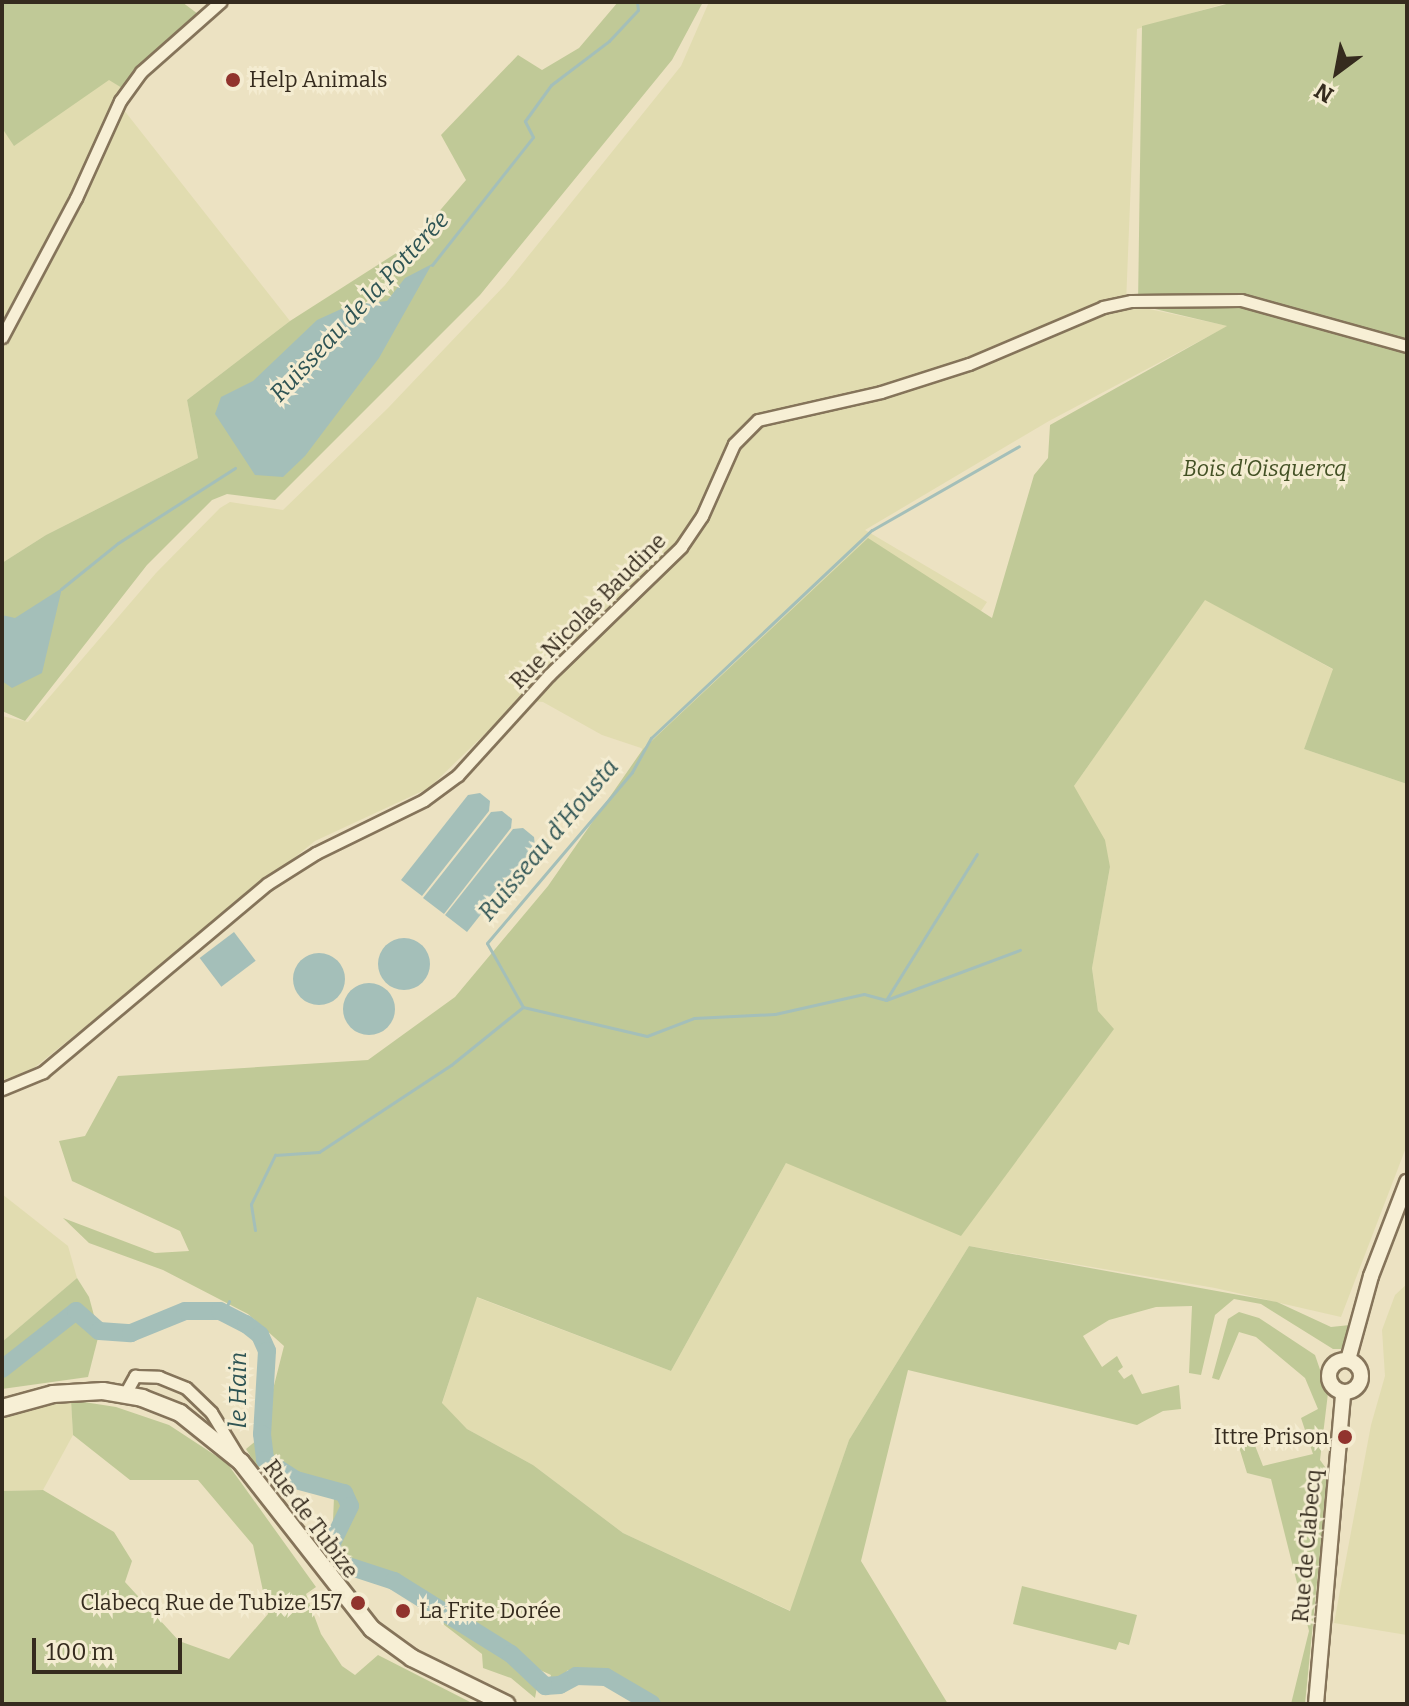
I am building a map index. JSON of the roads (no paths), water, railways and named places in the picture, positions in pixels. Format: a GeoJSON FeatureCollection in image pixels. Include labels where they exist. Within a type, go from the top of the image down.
{"type":"FeatureCollection","features":[{"type":"Feature","properties":{"kind":"main road","name":"Rue de Tubize"},"geometry":{"type":"LineString","coordinates":[[2,1408],[74,1391],[125,1394],[161,1404],[196,1423],[241,1462],[372,1629],[412,1658],[506,1704]]}},
{"type":"Feature","properties":{"kind":"street"},"geometry":{"type":"LineString","coordinates":[[2,337],[125,93],[141,72],[220,2]]}},
{"type":"Feature","properties":{"kind":"street","name":"Rue Nicolas Baudine"},"geometry":{"type":"LineString","coordinates":[[2,1089],[43,1072],[267,884],[316,853],[424,800],[458,775],[549,675],[681,547],[748,426],[969,364],[1114,304],[1241,300],[1407,346]]}},
{"type":"Feature","properties":{"kind":"street","name":"Rue de Clabecq"},"geometry":{"type":"LineString","coordinates":[[1348,1360],[1375,1265],[1407,1182]]}},
{"type":"Feature","properties":{"kind":"street","name":"Rue de Clabecq"},"geometry":{"type":"LineString","coordinates":[[1343,1393],[1360,1382],[1360,1371],[1348,1360]]}},
{"type":"Feature","properties":{"kind":"street","name":"Rue de Clabecq"},"geometry":{"type":"LineString","coordinates":[[1343,1393],[1332,1387],[1328,1375],[1334,1364],[1348,1360]]}},
{"type":"Feature","properties":{"kind":"street","name":"Rue de Tubize"},"geometry":{"type":"LineString","coordinates":[[125,1394],[135,1376],[159,1377],[186,1388],[221,1426],[241,1462]]}},
{"type":"Feature","properties":{"kind":"street","name":"Rue de Clabecq"},"geometry":{"type":"LineString","coordinates":[[1316,1704],[1343,1393]]}},
{"type":"Feature","properties":{"kind":"water"},"geometry":{"type":"Polygon","coordinates":[[[432,264],[379,358],[305,456],[283,477],[255,475],[215,414],[221,397],[253,381],[317,320],[350,305],[387,301],[405,278],[432,264]]]}},
{"type":"Feature","properties":{"kind":"water"},"geometry":{"type":"Polygon","coordinates":[[[62,588],[42,673],[12,688],[2,681],[2,615],[15,618],[62,588]]]}},
{"type":"Feature","properties":{"kind":"water"},"geometry":{"type":"Polygon","coordinates":[[[480,793],[490,801],[489,811],[422,896],[401,880],[468,795],[480,793]]]}},
{"type":"Feature","properties":{"kind":"water"},"geometry":{"type":"Polygon","coordinates":[[[502,811],[512,819],[511,828],[444,914],[423,898],[491,812],[502,811]]]}},
{"type":"Feature","properties":{"kind":"water"},"geometry":{"type":"Polygon","coordinates":[[[523,828],[534,837],[535,846],[467,932],[445,915],[513,829],[523,828]]]}},
{"type":"Feature","properties":{"kind":"water"},"geometry":{"type":"Polygon","coordinates":[[[234,932],[256,961],[221,987],[200,958],[234,932]]]}},
{"type":"Feature","properties":{"kind":"water"},"geometry":{"type":"Polygon","coordinates":[[[404,938],[422,946],[430,964],[422,982],[404,990],[386,982],[378,964],[386,946],[404,938]]]}},
{"type":"Feature","properties":{"kind":"water"},"geometry":{"type":"Polygon","coordinates":[[[319,953],[337,961],[345,979],[337,997],[319,1005],[301,997],[293,979],[301,961],[319,953]]]}},
{"type":"Feature","properties":{"kind":"water"},"geometry":{"type":"Polygon","coordinates":[[[369,983],[387,991],[395,1009],[387,1027],[369,1035],[351,1027],[343,1009],[351,991],[369,983]]]}},
{"type":"Feature","properties":{"kind":"waterway","name":"Ruisseau de la Potterée"},"geometry":{"type":"LineString","coordinates":[[432,265],[533,137],[525,121],[551,85],[609,41],[638,10],[637,2]]}},
{"type":"Feature","properties":{"kind":"waterway","name":"Ruisseau d'Housta"},"geometry":{"type":"LineString","coordinates":[[255,1230],[251,1204],[275,1155],[319,1152],[451,1065],[523,1007],[487,943],[632,772],[651,738],[872,530],[1019,446]]}},
{"type":"Feature","properties":{"kind":"waterway","name":"Ruisseau de la Potterée"},"geometry":{"type":"LineString","coordinates":[[61,589],[118,543],[235,468]]}},
{"type":"Feature","properties":{"kind":"waterway"},"geometry":{"type":"LineString","coordinates":[[523,1007],[647,1036],[694,1018],[775,1014],[864,994],[886,1000],[977,854]]}},
{"type":"Feature","properties":{"kind":"waterway"},"geometry":{"type":"LineString","coordinates":[[886,1000],[1020,950]]}},
{"type":"Feature","properties":{"kind":"waterway","name":"Ruisseau d'Housta"},"geometry":{"type":"LineString","coordinates":[[224,1313],[229,1301]]}},
{"type":"Feature","properties":{"kind":"waterway","name":"le Hain"},"geometry":{"type":"LineString","coordinates":[[2,1369],[76,1311],[99,1331],[131,1333],[185,1311],[220,1311],[246,1324],[260,1335],[267,1351],[262,1434],[265,1460],[296,1480],[344,1493],[350,1506],[331,1545],[339,1563],[394,1581],[511,1654],[545,1686],[560,1685],[576,1676],[606,1677],[652,1704]]}},
{"type":"Feature","properties":{"kind":"place","name":"Help Animals"},"geometry":{"type":"Point","coordinates":[233,80]}},
{"type":"Feature","properties":{"kind":"place","name":"Ittre Prison"},"geometry":{"type":"Point","coordinates":[1345,1437]}},
{"type":"Feature","properties":{"kind":"place","name":"Clabecq Rue de Tubize 157"},"geometry":{"type":"Point","coordinates":[358,1603]}},
{"type":"Feature","properties":{"kind":"place","name":"La Frite Dorée"},"geometry":{"type":"Point","coordinates":[403,1611]}},
{"type":"Feature","properties":{"kind":"park label","name":"Bois d'Oisquercq"},"geometry":{"type":"Point","coordinates":[1265,469]}}]}
